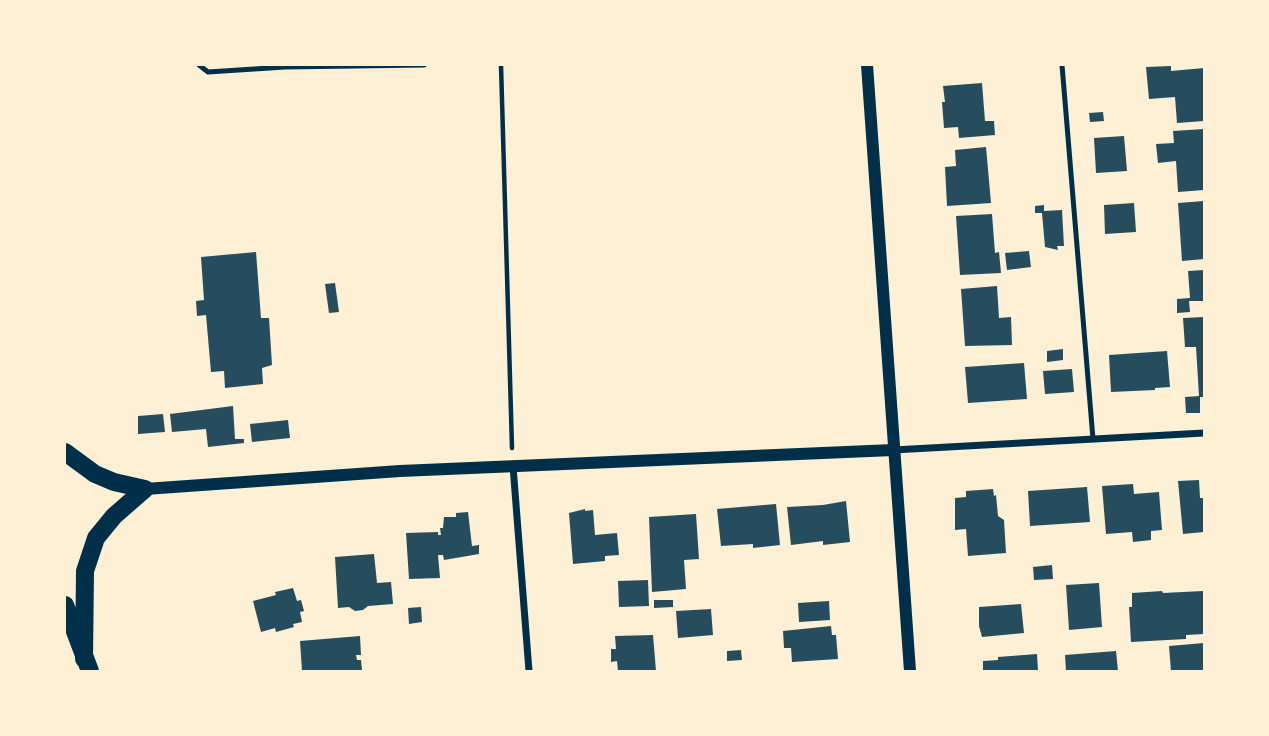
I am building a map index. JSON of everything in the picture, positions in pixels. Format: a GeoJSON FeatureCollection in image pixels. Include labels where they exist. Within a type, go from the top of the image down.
{"type":"FeatureCollection","features":[{"type":"Feature","properties":{"kind":"main road"},"geometry":{"type":"LineString","coordinates":[[65,452],[95,474],[114,482],[145,489]]}},
{"type":"Feature","properties":{"kind":"main road"},"geometry":{"type":"LineString","coordinates":[[87,665],[85,571],[96,538],[114,516],[145,489]]}},
{"type":"Feature","properties":{"kind":"main road"},"geometry":{"type":"LineString","coordinates":[[65,606],[87,665]]}},
{"type":"Feature","properties":{"kind":"main road"},"geometry":{"type":"LineString","coordinates":[[65,634],[87,665]]}},
{"type":"Feature","properties":{"kind":"street"},"geometry":{"type":"LineString","coordinates":[[867,65],[910,671]]}},
{"type":"Feature","properties":{"kind":"street"},"geometry":{"type":"LineString","coordinates":[[145,489],[400,471],[893,450],[1204,433]]}},
{"type":"Feature","properties":{"kind":"street"},"geometry":{"type":"LineString","coordinates":[[513,466],[528,671]]}},
{"type":"Feature","properties":{"kind":"lane"},"geometry":{"type":"LineString","coordinates":[[199,65],[208,72],[285,67],[424,65]]}},
{"type":"Feature","properties":{"kind":"lane"},"geometry":{"type":"LineString","coordinates":[[1062,65],[1093,439]]}},
{"type":"Feature","properties":{"kind":"path"},"geometry":{"type":"LineString","coordinates":[[501,65],[513,466]]}},
{"type":"Feature","properties":{"kind":"building"},"geometry":{"type":"Polygon","coordinates":[[[1171,66],[1171,71],[1204,68],[1204,121],[1177,123],[1175,97],[1149,99],[1146,67],[1171,66]]]}},
{"type":"Feature","properties":{"kind":"building"},"geometry":{"type":"Polygon","coordinates":[[[982,83],[985,121],[994,121],[995,135],[959,138],[958,127],[944,128],[943,86],[982,83]]]}},
{"type":"Feature","properties":{"kind":"building"},"geometry":{"type":"Polygon","coordinates":[[[1103,112],[1104,121],[1090,122],[1089,113],[1103,112]]]}},
{"type":"Feature","properties":{"kind":"building"},"geometry":{"type":"Polygon","coordinates":[[[1204,129],[1204,190],[1178,192],[1176,161],[1158,163],[1156,144],[1174,143],[1173,131],[1204,129]]]}},
{"type":"Feature","properties":{"kind":"building"},"geometry":{"type":"Polygon","coordinates":[[[1124,136],[1127,171],[1096,173],[1094,138],[1124,136]]]}},
{"type":"Feature","properties":{"kind":"building"},"geometry":{"type":"Polygon","coordinates":[[[986,147],[991,203],[947,206],[945,167],[956,166],[955,150],[986,147]]]}},
{"type":"Feature","properties":{"kind":"building"},"geometry":{"type":"Polygon","coordinates":[[[1204,201],[1204,259],[1182,261],[1178,203],[1204,201]]]}},
{"type":"Feature","properties":{"kind":"building"},"geometry":{"type":"Polygon","coordinates":[[[1134,203],[1136,232],[1105,234],[1104,205],[1134,203]]]}},
{"type":"Feature","properties":{"kind":"building"},"geometry":{"type":"Polygon","coordinates":[[[1044,205],[1044,211],[1062,210],[1064,246],[1057,246],[1058,250],[1045,247],[1042,213],[1035,213],[1035,206],[1044,205]]]}},
{"type":"Feature","properties":{"kind":"building"},"geometry":{"type":"Polygon","coordinates":[[[992,214],[995,253],[999,252],[1001,273],[960,275],[956,216],[992,214]]]}},
{"type":"Feature","properties":{"kind":"building"},"geometry":{"type":"Polygon","coordinates":[[[1029,251],[1031,267],[1007,270],[1005,253],[1029,251]]]}},
{"type":"Feature","properties":{"kind":"building"},"geometry":{"type":"Polygon","coordinates":[[[256,252],[261,318],[269,318],[272,365],[262,368],[263,384],[225,388],[224,371],[211,372],[206,315],[197,316],[196,301],[204,300],[201,257],[256,252]]]}},
{"type":"Feature","properties":{"kind":"building"},"geometry":{"type":"Polygon","coordinates":[[[1204,270],[1204,301],[1189,301],[1190,312],[1177,313],[1177,299],[1190,298],[1188,271],[1204,270]]]}},
{"type":"Feature","properties":{"kind":"building"},"geometry":{"type":"Polygon","coordinates":[[[335,283],[339,312],[329,313],[325,284],[335,283]]]}},
{"type":"Feature","properties":{"kind":"building"},"geometry":{"type":"Polygon","coordinates":[[[997,286],[999,318],[1011,317],[1012,345],[965,346],[961,289],[997,286]]]}},
{"type":"Feature","properties":{"kind":"building"},"geometry":{"type":"Polygon","coordinates":[[[1204,317],[1204,397],[1200,397],[1200,413],[1186,413],[1185,397],[1199,396],[1196,347],[1185,347],[1183,318],[1204,317]]]}},
{"type":"Feature","properties":{"kind":"building"},"geometry":{"type":"Polygon","coordinates":[[[1063,349],[1063,360],[1047,362],[1047,351],[1063,349]]]}},
{"type":"Feature","properties":{"kind":"building"},"geometry":{"type":"Polygon","coordinates":[[[1167,351],[1170,387],[1111,392],[1109,355],[1167,351]]]}},
{"type":"Feature","properties":{"kind":"building"},"geometry":{"type":"Polygon","coordinates":[[[1024,363],[1027,399],[968,403],[965,367],[1024,363]]]}},
{"type":"Feature","properties":{"kind":"building"},"geometry":{"type":"Polygon","coordinates":[[[1072,369],[1074,392],[1045,394],[1043,371],[1072,369]]]}},
{"type":"Feature","properties":{"kind":"building"},"geometry":{"type":"Polygon","coordinates":[[[233,406],[235,439],[244,439],[244,443],[208,447],[206,429],[172,432],[170,414],[233,406]]]}},
{"type":"Feature","properties":{"kind":"building"},"geometry":{"type":"Polygon","coordinates":[[[163,414],[165,432],[138,434],[138,416],[163,414]]]}},
{"type":"Feature","properties":{"kind":"building"},"geometry":{"type":"Polygon","coordinates":[[[288,420],[290,438],[252,442],[250,424],[288,420]]]}},
{"type":"Feature","properties":{"kind":"building"},"geometry":{"type":"Polygon","coordinates":[[[1199,480],[1200,498],[1204,498],[1204,532],[1183,534],[1178,481],[1199,480]]]}},
{"type":"Feature","properties":{"kind":"building"},"geometry":{"type":"Polygon","coordinates":[[[1133,484],[1134,494],[1159,492],[1162,530],[1151,531],[1151,540],[1133,542],[1132,532],[1106,534],[1102,486],[1133,484]]]}},
{"type":"Feature","properties":{"kind":"building"},"geometry":{"type":"Polygon","coordinates":[[[1087,487],[1090,522],[1030,526],[1028,491],[1087,487]]]}},
{"type":"Feature","properties":{"kind":"building"},"geometry":{"type":"Polygon","coordinates":[[[993,489],[998,516],[1004,520],[1006,553],[968,556],[966,529],[955,530],[955,498],[966,497],[966,491],[993,489]]]}},
{"type":"Feature","properties":{"kind":"building"},"geometry":{"type":"Polygon","coordinates":[[[846,501],[850,542],[823,545],[823,541],[791,545],[787,507],[846,501]]]}},
{"type":"Feature","properties":{"kind":"building"},"geometry":{"type":"Polygon","coordinates":[[[776,504],[780,545],[753,548],[753,544],[721,546],[717,509],[776,504]]]}},
{"type":"Feature","properties":{"kind":"building"},"geometry":{"type":"Polygon","coordinates":[[[593,510],[595,535],[617,533],[619,555],[605,556],[605,561],[573,564],[569,513],[593,510]]]}},
{"type":"Feature","properties":{"kind":"building"},"geometry":{"type":"Polygon","coordinates":[[[468,512],[472,546],[479,545],[479,554],[444,560],[443,555],[438,555],[440,578],[409,579],[406,533],[438,532],[438,535],[441,535],[440,528],[443,528],[444,517],[456,517],[456,513],[468,512]]]}},
{"type":"Feature","properties":{"kind":"building"},"geometry":{"type":"Polygon","coordinates":[[[696,514],[699,559],[684,560],[686,589],[652,592],[649,517],[696,514]]]}},
{"type":"Feature","properties":{"kind":"building"},"geometry":{"type":"Polygon","coordinates":[[[374,554],[377,583],[391,582],[393,604],[368,606],[355,611],[349,607],[338,608],[335,557],[374,554]]]}},
{"type":"Feature","properties":{"kind":"building"},"geometry":{"type":"Polygon","coordinates":[[[1052,565],[1053,579],[1034,580],[1033,567],[1052,565]]]}},
{"type":"Feature","properties":{"kind":"building"},"geometry":{"type":"Polygon","coordinates":[[[648,580],[649,606],[619,607],[618,581],[648,580]]]}},
{"type":"Feature","properties":{"kind":"building"},"geometry":{"type":"Polygon","coordinates":[[[1099,583],[1102,627],[1069,630],[1066,585],[1099,583]]]}},
{"type":"Feature","properties":{"kind":"building"},"geometry":{"type":"Polygon","coordinates":[[[293,588],[304,611],[300,612],[302,622],[276,632],[275,628],[261,632],[253,601],[293,588]]]}},
{"type":"Feature","properties":{"kind":"building"},"geometry":{"type":"Polygon","coordinates":[[[1203,591],[1204,634],[1186,635],[1186,639],[1131,642],[1129,607],[1132,607],[1132,593],[1203,591]]]}},
{"type":"Feature","properties":{"kind":"building"},"geometry":{"type":"Polygon","coordinates":[[[654,600],[673,600],[673,607],[654,608],[654,600]]]}},
{"type":"Feature","properties":{"kind":"building"},"geometry":{"type":"Polygon","coordinates":[[[829,601],[830,620],[799,622],[798,603],[829,601]]]}},
{"type":"Feature","properties":{"kind":"building"},"geometry":{"type":"Polygon","coordinates":[[[1021,604],[1024,633],[982,637],[979,607],[1021,604]]]}},
{"type":"Feature","properties":{"kind":"building"},"geometry":{"type":"Polygon","coordinates":[[[421,607],[422,622],[409,624],[408,608],[421,607]]]}},
{"type":"Feature","properties":{"kind":"building"},"geometry":{"type":"Polygon","coordinates":[[[711,609],[713,635],[678,638],[676,611],[711,609]]]}},
{"type":"Feature","properties":{"kind":"building"},"geometry":{"type":"Polygon","coordinates":[[[831,626],[832,635],[836,635],[838,659],[792,662],[791,648],[784,648],[783,631],[831,626]]]}},
{"type":"Feature","properties":{"kind":"building"},"geometry":{"type":"Polygon","coordinates":[[[653,635],[656,671],[618,671],[617,661],[611,662],[611,649],[616,649],[615,636],[653,635]]]}},
{"type":"Feature","properties":{"kind":"building"},"geometry":{"type":"Polygon","coordinates":[[[360,636],[361,655],[356,655],[357,660],[361,660],[362,670],[302,671],[300,641],[360,636]]]}},
{"type":"Feature","properties":{"kind":"building"},"geometry":{"type":"Polygon","coordinates":[[[1204,643],[1204,671],[1171,671],[1169,646],[1204,643]]]}},
{"type":"Feature","properties":{"kind":"building"},"geometry":{"type":"Polygon","coordinates":[[[741,650],[742,660],[727,661],[727,651],[741,650]]]}},
{"type":"Feature","properties":{"kind":"building"},"geometry":{"type":"Polygon","coordinates":[[[1116,651],[1118,671],[1066,671],[1065,655],[1116,651]]]}},
{"type":"Feature","properties":{"kind":"building"},"geometry":{"type":"Polygon","coordinates":[[[1037,654],[1038,671],[983,671],[983,661],[1037,654]]]}}]}
